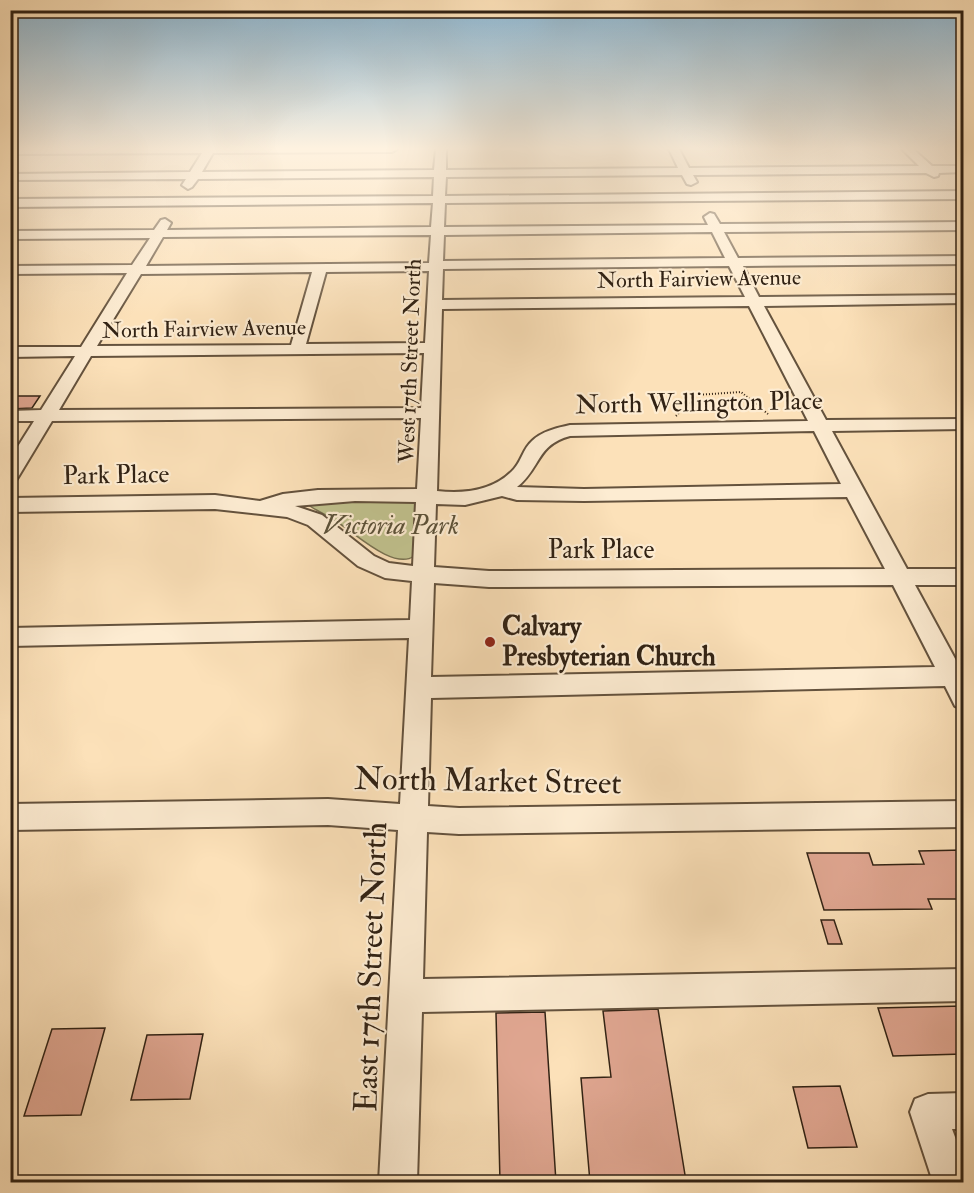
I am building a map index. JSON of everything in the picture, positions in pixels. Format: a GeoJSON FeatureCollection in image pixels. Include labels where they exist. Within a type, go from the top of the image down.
{"type":"FeatureCollection","features":[{"type":"Feature","properties":{"kind":"street"},"geometry":{"type":"LineString","coordinates":[[10,475],[176,205]]}},
{"type":"Feature","properties":{"kind":"street","name":"West 17th Street North"},"geometry":{"type":"LineString","coordinates":[[424,574],[439,205]]}},
{"type":"Feature","properties":{"kind":"street"},"geometry":{"type":"LineString","coordinates":[[703,205],[901,578],[958,676],[963,699]]}},
{"type":"Feature","properties":{"kind":"street"},"geometry":{"type":"LineString","coordinates":[[10,235],[963,226]]}},
{"type":"Feature","properties":{"kind":"street"},"geometry":{"type":"LineString","coordinates":[[10,270],[963,260]]}},
{"type":"Feature","properties":{"kind":"street"},"geometry":{"type":"LineString","coordinates":[[297,350],[320,267]]}},
{"type":"Feature","properties":{"kind":"street","name":"North Fairview Avenue"},"geometry":{"type":"LineString","coordinates":[[435,305],[963,299]]}},
{"type":"Feature","properties":{"kind":"street","name":"North Fairview Avenue"},"geometry":{"type":"LineString","coordinates":[[10,352],[433,348]]}},
{"type":"Feature","properties":{"kind":"street"},"geometry":{"type":"LineString","coordinates":[[10,416],[430,413]]}},
{"type":"Feature","properties":{"kind":"street","name":"North Wellington Place"},"geometry":{"type":"LineString","coordinates":[[427,498],[453,500],[483,496],[501,489],[524,470],[529,457],[538,445],[562,432],[582,429],[963,424]]}},
{"type":"Feature","properties":{"kind":"street"},"geometry":{"type":"LineString","coordinates":[[501,489],[517,494],[573,495],[855,490]]}},
{"type":"Feature","properties":{"kind":"street","name":"Park Place"},"geometry":{"type":"LineString","coordinates":[[257,507],[291,498],[410,495],[427,498]]}},
{"type":"Feature","properties":{"kind":"street","name":"Park Place"},"geometry":{"type":"LineString","coordinates":[[10,505],[215,502],[289,511],[315,520],[347,548],[366,561],[386,570],[489,579],[963,577]]}},
{"type":"Feature","properties":{"kind":"street","name":"East 17th Street North"},"geometry":{"type":"LineString","coordinates":[[398,1182],[424,574]]}},
{"type":"Feature","properties":{"kind":"street"},"geometry":{"type":"LineString","coordinates":[[10,637],[421,629]]}},
{"type":"Feature","properties":{"kind":"street"},"geometry":{"type":"LineString","coordinates":[[419,688],[958,676]]}},
{"type":"Feature","properties":{"kind":"street","name":"North Market Street"},"geometry":{"type":"LineString","coordinates":[[10,817],[328,812],[459,821],[963,814]]}},
{"type":"Feature","properties":{"kind":"street"},"geometry":{"type":"LineString","coordinates":[[405,996],[963,985]]}},
{"type":"Feature","properties":{"kind":"street"},"geometry":{"type":"LineString","coordinates":[[952,1182],[928,1112],[963,1111]]}},
{"type":"Feature","properties":{"kind":"path"},"geometry":{"type":"LineString","coordinates":[[675,417],[696,395],[741,392],[770,416]]}},
{"type":"Feature","properties":{"kind":"green space","name":"Victoria Park"},"geometry":{"type":"Polygon","coordinates":[[[306,500],[418,500],[414,556],[406,559],[385,554],[305,503],[306,500]]]}},
{"type":"Feature","properties":{"kind":"building"},"geometry":{"type":"Polygon","coordinates":[[[10,396],[40,396],[32,408],[10,409],[10,396]]]}},
{"type":"Feature","properties":{"kind":"building"},"geometry":{"type":"Polygon","coordinates":[[[963,850],[963,899],[928,899],[932,909],[824,910],[807,853],[869,853],[873,865],[924,864],[919,851],[963,850]]]}},
{"type":"Feature","properties":{"kind":"building"},"geometry":{"type":"Polygon","coordinates":[[[821,920],[834,920],[842,944],[828,944],[821,920]]]}},
{"type":"Feature","properties":{"kind":"building"},"geometry":{"type":"Polygon","coordinates":[[[963,1006],[963,1054],[893,1056],[878,1008],[963,1006]]]}},
{"type":"Feature","properties":{"kind":"building"},"geometry":{"type":"Polygon","coordinates":[[[658,1009],[686,1181],[590,1182],[581,1078],[611,1077],[603,1011],[658,1009]]]}},
{"type":"Feature","properties":{"kind":"building"},"geometry":{"type":"Polygon","coordinates":[[[545,1012],[556,1182],[500,1182],[496,1013],[545,1012]]]}},
{"type":"Feature","properties":{"kind":"building"},"geometry":{"type":"Polygon","coordinates":[[[105,1028],[81,1115],[24,1116],[52,1029],[105,1028]]]}},
{"type":"Feature","properties":{"kind":"building"},"geometry":{"type":"Polygon","coordinates":[[[203,1034],[190,1099],[131,1100],[147,1035],[203,1034]]]}},
{"type":"Feature","properties":{"kind":"building"},"geometry":{"type":"Polygon","coordinates":[[[840,1086],[857,1147],[808,1148],[793,1087],[840,1086]]]}},
{"type":"Feature","properties":{"kind":"place","name":"Calvary Presbyterian Church"},"geometry":{"type":"Point","coordinates":[490,642]}}]}
